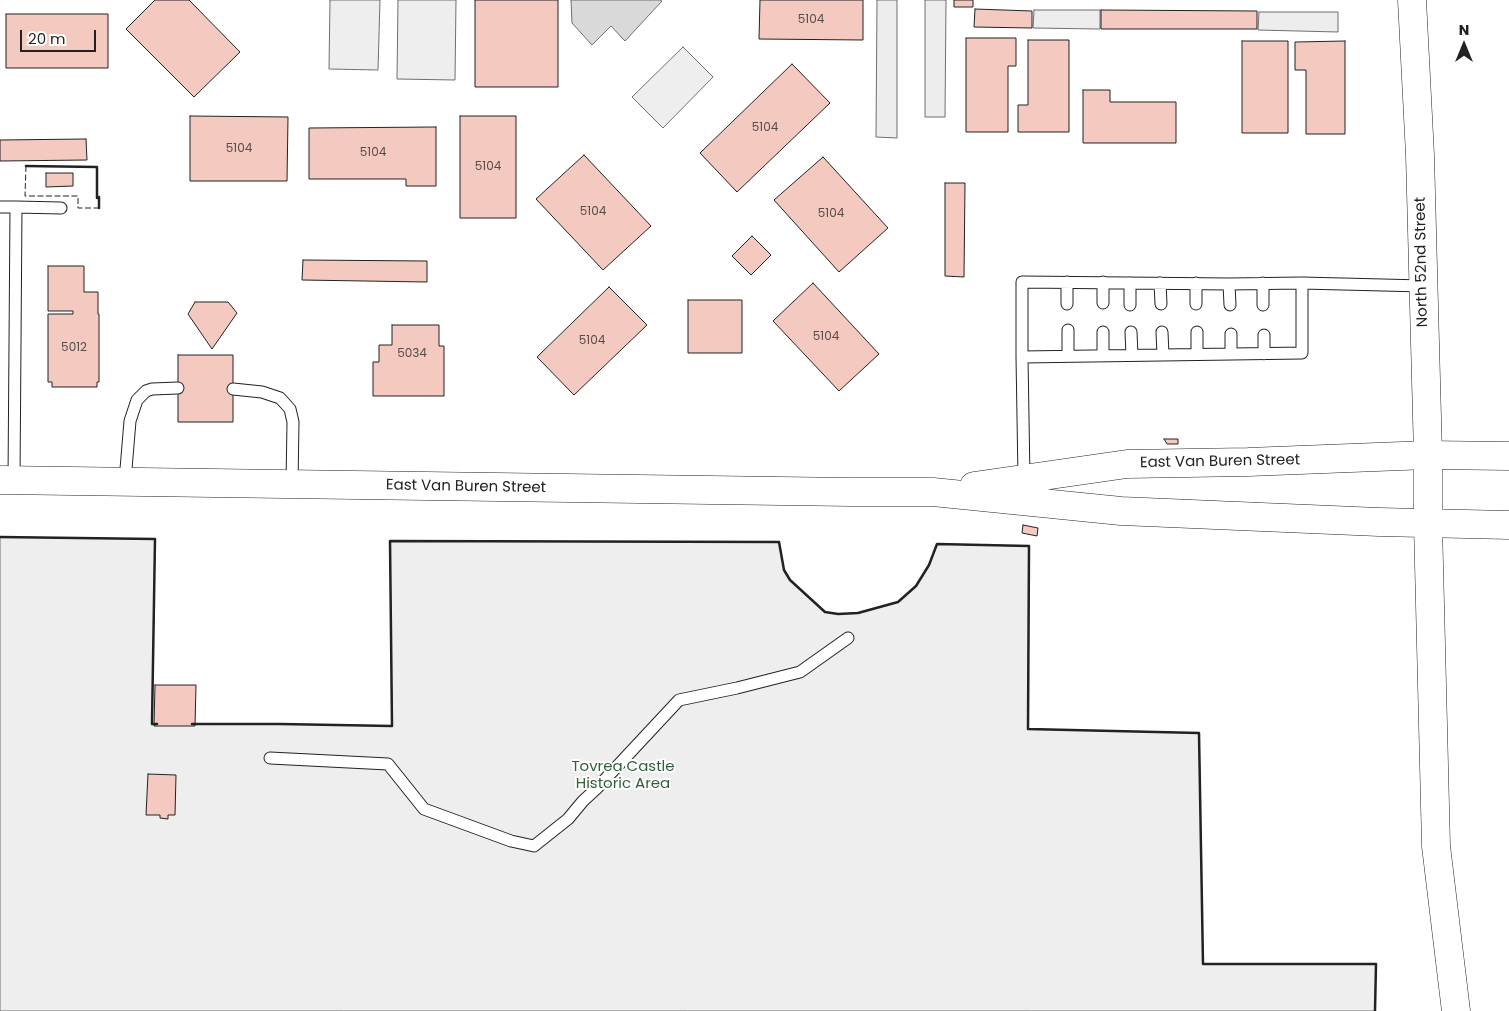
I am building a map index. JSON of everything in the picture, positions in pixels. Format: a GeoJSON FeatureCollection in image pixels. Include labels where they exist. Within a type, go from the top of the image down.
{"type":"FeatureCollection","features":[{"type":"Feature","properties":{"kind":"main road","name":"North 52nd Street"},"geometry":{"type":"LineString","coordinates":[[1412,0],[1420,155],[1436,846],[1456,1011]]}},
{"type":"Feature","properties":{"kind":"main road","name":"East Van Buren Street"},"geometry":{"type":"LineString","coordinates":[[933,492],[1127,464],[1248,462],[1428,455],[1509,456]]}},
{"type":"Feature","properties":{"kind":"main road","name":"East Van Buren Street"},"geometry":{"type":"LineString","coordinates":[[7,480],[933,492],[1121,511],[1428,524],[1509,525]]}},
{"type":"Feature","properties":{"kind":"lane"},"geometry":{"type":"LineString","coordinates":[[0,207],[61,208]]}},
{"type":"Feature","properties":{"kind":"lane"},"geometry":{"type":"LineString","coordinates":[[7,480],[16,207]]}},
{"type":"Feature","properties":{"kind":"lane"},"geometry":{"type":"LineString","coordinates":[[1024,478],[1022,282],[1302,283],[1423,286]]}},
{"type":"Feature","properties":{"kind":"lane"},"geometry":{"type":"LineString","coordinates":[[1068,282],[1068,304]]}},
{"type":"Feature","properties":{"kind":"lane"},"geometry":{"type":"LineString","coordinates":[[1103,282],[1103,303]]}},
{"type":"Feature","properties":{"kind":"lane"},"geometry":{"type":"LineString","coordinates":[[1130,282],[1130,305]]}},
{"type":"Feature","properties":{"kind":"lane"},"geometry":{"type":"LineString","coordinates":[[1160,282],[1161,304]]}},
{"type":"Feature","properties":{"kind":"lane"},"geometry":{"type":"LineString","coordinates":[[1196,283],[1196,304]]}},
{"type":"Feature","properties":{"kind":"lane"},"geometry":{"type":"LineString","coordinates":[[1263,283],[1263,305]]}},
{"type":"Feature","properties":{"kind":"lane"},"geometry":{"type":"LineString","coordinates":[[1022,357],[1302,353],[1302,283]]}},
{"type":"Feature","properties":{"kind":"lane"},"geometry":{"type":"LineString","coordinates":[[1229,284],[1230,305]]}},
{"type":"Feature","properties":{"kind":"lane"},"geometry":{"type":"LineString","coordinates":[[1068,330],[1068,356]]}},
{"type":"Feature","properties":{"kind":"lane"},"geometry":{"type":"LineString","coordinates":[[1103,332],[1103,356]]}},
{"type":"Feature","properties":{"kind":"lane"},"geometry":{"type":"LineString","coordinates":[[1131,332],[1132,355]]}},
{"type":"Feature","properties":{"kind":"lane"},"geometry":{"type":"LineString","coordinates":[[1162,332],[1163,355]]}},
{"type":"Feature","properties":{"kind":"lane"},"geometry":{"type":"LineString","coordinates":[[1197,332],[1197,354]]}},
{"type":"Feature","properties":{"kind":"lane"},"geometry":{"type":"LineString","coordinates":[[1231,334],[1231,354]]}},
{"type":"Feature","properties":{"kind":"lane"},"geometry":{"type":"LineString","coordinates":[[1264,334],[1264,354]]}},
{"type":"Feature","properties":{"kind":"lane"},"geometry":{"type":"LineString","coordinates":[[125,481],[130,421],[137,400],[146,391],[152,389],[178,388]]}},
{"type":"Feature","properties":{"kind":"lane"},"geometry":{"type":"LineString","coordinates":[[233,389],[262,392],[280,398],[290,409],[293,422],[292,484]]}},
{"type":"Feature","properties":{"kind":"lane"},"geometry":{"type":"LineString","coordinates":[[270,758],[388,764],[424,809],[511,841],[534,846],[568,819],[679,700],[800,672],[848,638]]}},
{"type":"Feature","properties":{"kind":"green space"},"geometry":{"type":"Polygon","coordinates":[[[330,0],[380,0],[378,70],[329,69],[330,0]]]}},
{"type":"Feature","properties":{"kind":"green space"},"geometry":{"type":"Polygon","coordinates":[[[398,0],[456,0],[455,80],[397,79],[398,0]]]}},
{"type":"Feature","properties":{"kind":"green space"},"geometry":{"type":"Polygon","coordinates":[[[683,47],[713,77],[663,128],[632,97],[683,47]]]}},
{"type":"Feature","properties":{"kind":"green space","name":"Tovrea Castle Historic Area"},"geometry":{"type":"Polygon","coordinates":[[[0,537],[155,539],[152,724],[392,726],[390,541],[779,542],[784,570],[790,580],[825,612],[838,614],[858,613],[898,602],[916,586],[929,565],[937,544],[1029,546],[1028,729],[1199,733],[1203,964],[1376,964],[1375,1011],[0,1011],[0,537]]]}},
{"type":"Feature","properties":{"kind":"shaded area"},"geometry":{"type":"Polygon","coordinates":[[[571,0],[662,1],[625,41],[611,26],[592,45],[572,23],[571,0]]]}},
{"type":"Feature","properties":{"kind":"shaded area"},"geometry":{"type":"Polygon","coordinates":[[[877,0],[897,0],[897,138],[876,137],[877,0]]]}},
{"type":"Feature","properties":{"kind":"shaded area"},"geometry":{"type":"Polygon","coordinates":[[[925,0],[946,0],[945,117],[925,117],[925,0]]]}},
{"type":"Feature","properties":{"kind":"shaded area"},"geometry":{"type":"Polygon","coordinates":[[[1034,10],[1100,10],[1100,29],[1033,28],[1034,10]]]}},
{"type":"Feature","properties":{"kind":"shaded area"},"geometry":{"type":"Polygon","coordinates":[[[1259,12],[1338,12],[1338,32],[1258,30],[1259,12]]]}},
{"type":"Feature","properties":{"kind":"building"},"geometry":{"type":"Polygon","coordinates":[[[155,0],[189,0],[240,52],[194,97],[126,29],[155,0]]]}},
{"type":"Feature","properties":{"kind":"building"},"geometry":{"type":"Polygon","coordinates":[[[475,0],[558,0],[558,87],[475,87],[475,0]]]}},
{"type":"Feature","properties":{"kind":"building"},"geometry":{"type":"Polygon","coordinates":[[[760,0],[863,0],[863,40],[759,39],[760,0]]]}},
{"type":"Feature","properties":{"kind":"building"},"geometry":{"type":"Polygon","coordinates":[[[954,0],[973,0],[973,7],[954,7],[954,0]]]}},
{"type":"Feature","properties":{"kind":"building"},"geometry":{"type":"Polygon","coordinates":[[[975,9],[1032,11],[1032,28],[974,27],[975,9]]]}},
{"type":"Feature","properties":{"kind":"building"},"geometry":{"type":"Polygon","coordinates":[[[1101,10],[1257,11],[1257,29],[1101,29],[1101,10]]]}},
{"type":"Feature","properties":{"kind":"building"},"geometry":{"type":"Polygon","coordinates":[[[6,14],[108,14],[108,68],[6,68],[6,14]]]}},
{"type":"Feature","properties":{"kind":"building"},"geometry":{"type":"Polygon","coordinates":[[[966,38],[1016,38],[1016,66],[1008,66],[1008,132],[966,132],[966,38]]]}},
{"type":"Feature","properties":{"kind":"building"},"geometry":{"type":"Polygon","coordinates":[[[1028,40],[1069,40],[1069,132],[1018,132],[1018,105],[1028,105],[1028,40]]]}},
{"type":"Feature","properties":{"kind":"building"},"geometry":{"type":"Polygon","coordinates":[[[1242,41],[1288,41],[1288,133],[1242,133],[1242,41]]]}},
{"type":"Feature","properties":{"kind":"building"},"geometry":{"type":"Polygon","coordinates":[[[1345,41],[1345,134],[1306,134],[1306,70],[1295,70],[1295,42],[1345,41]]]}},
{"type":"Feature","properties":{"kind":"building"},"geometry":{"type":"Polygon","coordinates":[[[792,64],[830,103],[737,192],[700,153],[792,64]]]}},
{"type":"Feature","properties":{"kind":"building"},"geometry":{"type":"Polygon","coordinates":[[[1083,90],[1110,90],[1110,102],[1176,102],[1176,143],[1083,143],[1083,90]]]}},
{"type":"Feature","properties":{"kind":"building"},"geometry":{"type":"Polygon","coordinates":[[[190,116],[288,117],[287,181],[190,181],[190,116]]]}},
{"type":"Feature","properties":{"kind":"building"},"geometry":{"type":"Polygon","coordinates":[[[460,116],[516,116],[516,218],[460,218],[460,116]]]}},
{"type":"Feature","properties":{"kind":"building"},"geometry":{"type":"Polygon","coordinates":[[[436,127],[436,186],[406,186],[406,179],[309,179],[309,128],[436,127]]]}},
{"type":"Feature","properties":{"kind":"building"},"geometry":{"type":"Polygon","coordinates":[[[86,139],[87,160],[0,161],[0,140],[86,139]]]}},
{"type":"Feature","properties":{"kind":"building"},"geometry":{"type":"Polygon","coordinates":[[[584,155],[651,226],[603,270],[536,199],[584,155]]]}},
{"type":"Feature","properties":{"kind":"building"},"geometry":{"type":"Polygon","coordinates":[[[823,157],[888,228],[839,272],[774,200],[823,157]]]}},
{"type":"Feature","properties":{"kind":"building"},"geometry":{"type":"Polygon","coordinates":[[[46,173],[73,173],[73,186],[46,187],[46,173]]]}},
{"type":"Feature","properties":{"kind":"building"},"geometry":{"type":"Polygon","coordinates":[[[945,183],[965,183],[964,277],[945,276],[945,183]]]}},
{"type":"Feature","properties":{"kind":"building"},"geometry":{"type":"Polygon","coordinates":[[[752,236],[771,255],[751,275],[732,256],[752,236]]]}},
{"type":"Feature","properties":{"kind":"building"},"geometry":{"type":"Polygon","coordinates":[[[303,260],[427,261],[427,282],[302,280],[303,260]]]}},
{"type":"Feature","properties":{"kind":"building"},"geometry":{"type":"Polygon","coordinates":[[[48,266],[84,266],[84,292],[98,292],[99,382],[97,382],[97,387],[52,387],[52,382],[48,382],[48,314],[73,314],[73,311],[48,311],[48,266]]]}},
{"type":"Feature","properties":{"kind":"building"},"geometry":{"type":"Polygon","coordinates":[[[813,283],[879,354],[839,391],[773,321],[813,283]]]}},
{"type":"Feature","properties":{"kind":"building"},"geometry":{"type":"Polygon","coordinates":[[[609,287],[647,325],[574,395],[537,357],[609,287]]]}},
{"type":"Feature","properties":{"kind":"building"},"geometry":{"type":"Polygon","coordinates":[[[688,300],[742,300],[742,353],[688,353],[688,300]]]}},
{"type":"Feature","properties":{"kind":"building"},"geometry":{"type":"Polygon","coordinates":[[[195,302],[228,302],[237,313],[212,349],[188,314],[195,302]]]}},
{"type":"Feature","properties":{"kind":"building"},"geometry":{"type":"Polygon","coordinates":[[[392,325],[439,325],[439,346],[444,346],[444,396],[373,396],[373,362],[379,362],[379,345],[392,345],[392,325]]]}},
{"type":"Feature","properties":{"kind":"building"},"geometry":{"type":"Polygon","coordinates":[[[178,355],[233,355],[233,422],[178,422],[178,355]]]}},
{"type":"Feature","properties":{"kind":"building"},"geometry":{"type":"Polygon","coordinates":[[[1164,439],[1178,439],[1178,444],[1167,444],[1164,439]]]}},
{"type":"Feature","properties":{"kind":"building"},"geometry":{"type":"Polygon","coordinates":[[[1023,525],[1038,528],[1037,536],[1022,533],[1023,525]]]}},
{"type":"Feature","properties":{"kind":"building"},"geometry":{"type":"Polygon","coordinates":[[[155,685],[196,685],[195,726],[154,726],[155,685]]]}},
{"type":"Feature","properties":{"kind":"building"},"geometry":{"type":"Polygon","coordinates":[[[148,774],[176,775],[175,815],[168,815],[168,819],[160,818],[160,815],[146,815],[148,774]]]}},
{"type":"Feature","properties":{"kind":"fence"},"geometry":{"type":"LineString","coordinates":[[26,166],[25,196],[78,196],[78,208],[99,208]]}},
{"type":"Feature","properties":{"kind":"wall"},"geometry":{"type":"LineString","coordinates":[[26,166],[97,167],[97,198],[99,197],[99,208]]}},
{"type":"Feature","properties":{"kind":"wall"},"geometry":{"type":"LineString","coordinates":[[0,537],[155,539],[152,724],[157,724]]}},
{"type":"Feature","properties":{"kind":"wall"},"geometry":{"type":"LineString","coordinates":[[192,724],[392,726],[390,541],[779,542],[784,570],[790,580],[825,612],[838,614],[858,613],[898,602],[916,586],[929,565],[937,544],[1029,546],[1028,729],[1199,733],[1203,964],[1376,964],[1375,1011]]}}]}
